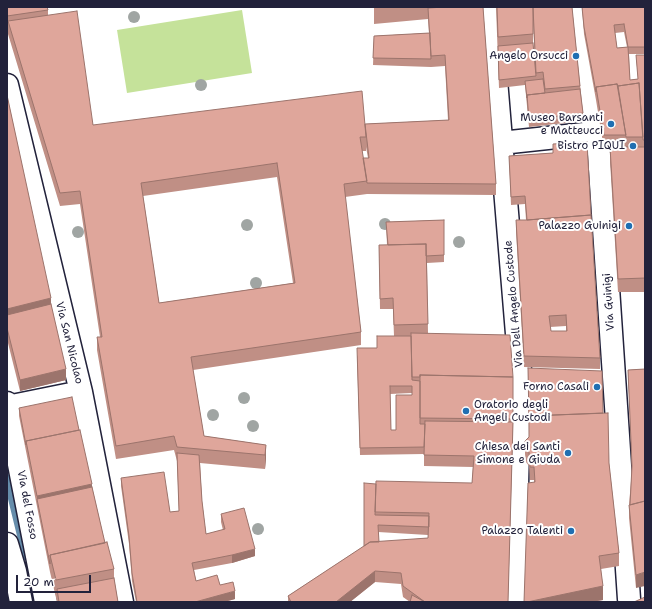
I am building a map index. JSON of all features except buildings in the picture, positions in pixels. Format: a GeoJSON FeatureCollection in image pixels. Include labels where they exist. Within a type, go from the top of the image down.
{"type":"FeatureCollection","features":[{"type":"Feature","properties":{"kind":"street","name":"Via Dell Angelo Custode"},"geometry":{"type":"LineString","coordinates":[[490,7],[501,143],[528,370],[514,602]]}},
{"type":"Feature","properties":{"kind":"street","name":"Via Guinigi"},"geometry":{"type":"LineString","coordinates":[[575,7],[594,133],[599,154],[630,598]]}},
{"type":"Feature","properties":{"kind":"street","name":"Via San Nicolao"},"geometry":{"type":"LineString","coordinates":[[7,85],[81,392],[122,602]]}},
{"type":"Feature","properties":{"kind":"street"},"geometry":{"type":"LineString","coordinates":[[501,143],[594,133]]}},
{"type":"Feature","properties":{"kind":"street"},"geometry":{"type":"LineString","coordinates":[[599,154],[622,154]]}},
{"type":"Feature","properties":{"kind":"street"},"geometry":{"type":"LineString","coordinates":[[592,374],[614,375]]}},
{"type":"Feature","properties":{"kind":"street","name":"Via San Nicolao"},"geometry":{"type":"LineString","coordinates":[[7,406],[81,392]]}},
{"type":"Feature","properties":{"kind":"street","name":"Via del Fosso"},"geometry":{"type":"LineString","coordinates":[[7,406],[46,602]]}},
{"type":"Feature","properties":{"kind":"street"},"geometry":{"type":"LineString","coordinates":[[7,544],[20,602]]}},
{"type":"Feature","properties":{"kind":"green space"},"geometry":{"type":"Polygon","coordinates":[[[242,10],[252,73],[127,93],[117,30],[242,10]]]}},
{"type":"Feature","properties":{"kind":"waterway"},"geometry":{"type":"LineString","coordinates":[[7,478],[26,556]]}},
{"type":"Feature","properties":{"kind":"place","name":"Angelo Orsucci"},"geometry":{"type":"Point","coordinates":[576,56]}},
{"type":"Feature","properties":{"kind":"place","name":"Museo Barsanti e Matteucci"},"geometry":{"type":"Point","coordinates":[611,124]}},
{"type":"Feature","properties":{"kind":"place","name":"Bistro PIQUI"},"geometry":{"type":"Point","coordinates":[633,146]}},
{"type":"Feature","properties":{"kind":"place","name":"Palazzo Guinigi"},"geometry":{"type":"Point","coordinates":[629,226]}},
{"type":"Feature","properties":{"kind":"place","name":"Forno Casali"},"geometry":{"type":"Point","coordinates":[597,387]}},
{"type":"Feature","properties":{"kind":"place","name":"Oratorio degli Angeli Custodi"},"geometry":{"type":"Point","coordinates":[466,411]}},
{"type":"Feature","properties":{"kind":"place","name":"Chiesa dei Santi Simone e Giuda"},"geometry":{"type":"Point","coordinates":[568,453]}},
{"type":"Feature","properties":{"kind":"place","name":"Palazzo Talenti"},"geometry":{"type":"Point","coordinates":[571,531]}}]}
